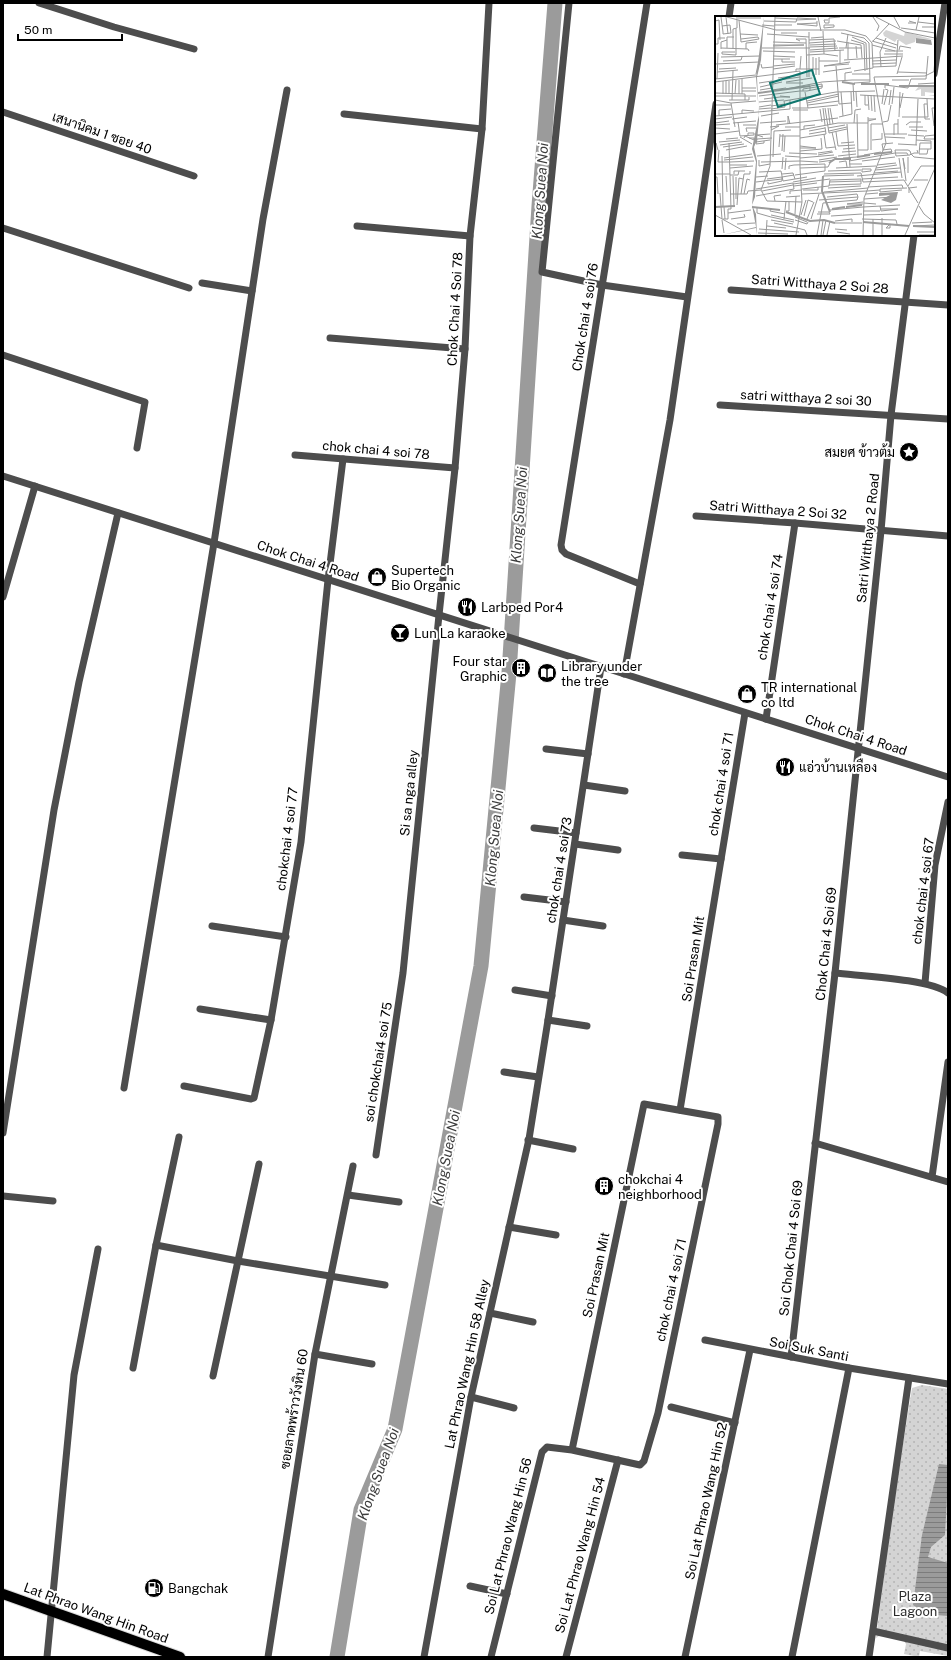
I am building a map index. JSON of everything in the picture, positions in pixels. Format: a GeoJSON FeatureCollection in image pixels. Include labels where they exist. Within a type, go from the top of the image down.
{"type":"FeatureCollection","features":[{"type":"Feature","properties":{"kind":"main road","name":"Lat Phrao Wang Hin Road"},"geometry":{"type":"LineString","coordinates":[[3,1594],[180,1657]]}},
{"type":"Feature","properties":{"kind":"street"},"geometry":{"type":"LineString","coordinates":[[39,3],[114,27],[194,49]]}},
{"type":"Feature","properties":{"kind":"street","name":"Chok Chai 4 Soi 78"},"geometry":{"type":"LineString","coordinates":[[439,615],[455,468],[465,349],[470,236],[482,129],[490,3]]}},
{"type":"Feature","properties":{"kind":"street"},"geometry":{"type":"LineString","coordinates":[[569,3],[542,272],[602,285],[687,297]]}},
{"type":"Feature","properties":{"kind":"street","name":"Chok chai 4 soi 76"},"geometry":{"type":"LineString","coordinates":[[640,584],[566,554],[562,550],[561,545],[647,3]]}},
{"type":"Feature","properties":{"kind":"street"},"geometry":{"type":"LineString","coordinates":[[729,16],[731,3]]}},
{"type":"Feature","properties":{"kind":"street"},"geometry":{"type":"LineString","coordinates":[[935,68],[945,3]]}},
{"type":"Feature","properties":{"kind":"street"},"geometry":{"type":"LineString","coordinates":[[124,1088],[214,543],[263,219],[288,90]]}},
{"type":"Feature","properties":{"kind":"street"},"geometry":{"type":"LineString","coordinates":[[624,674],[670,420],[715,111]]}},
{"type":"Feature","properties":{"kind":"street","name":"เสนานิคม 1 ซอย 40"},"geometry":{"type":"LineString","coordinates":[[3,112],[194,176]]}},
{"type":"Feature","properties":{"kind":"street"},"geometry":{"type":"LineString","coordinates":[[344,114],[365,115],[482,129]]}},
{"type":"Feature","properties":{"kind":"street"},"geometry":{"type":"LineString","coordinates":[[357,226],[470,236]]}},
{"type":"Feature","properties":{"kind":"street"},"geometry":{"type":"LineString","coordinates":[[3,228],[189,288]]}},
{"type":"Feature","properties":{"kind":"street","name":"Satri Witthaya 2 Road"},"geometry":{"type":"LineString","coordinates":[[858,748],[881,531],[891,415],[907,302],[914,236]]}},
{"type":"Feature","properties":{"kind":"street"},"geometry":{"type":"LineString","coordinates":[[202,283],[252,291]]}},
{"type":"Feature","properties":{"kind":"street","name":"Satri Witthaya 2 Soi 28"},"geometry":{"type":"LineString","coordinates":[[731,290],[948,305]]}},
{"type":"Feature","properties":{"kind":"street"},"geometry":{"type":"LineString","coordinates":[[330,338],[465,349]]}},
{"type":"Feature","properties":{"kind":"street"},"geometry":{"type":"LineString","coordinates":[[3,355],[145,402],[137,448]]}},
{"type":"Feature","properties":{"kind":"street","name":"satri witthaya 2 soi 30"},"geometry":{"type":"LineString","coordinates":[[720,405],[948,419]]}},
{"type":"Feature","properties":{"kind":"street","name":"chok chai 4 soi 78"},"geometry":{"type":"LineString","coordinates":[[296,455],[455,468]]}},
{"type":"Feature","properties":{"kind":"street","name":"chokchai 4 soi 77"},"geometry":{"type":"LineString","coordinates":[[184,1086],[254,1099],[271,1020],[301,842],[328,580],[343,459]]}},
{"type":"Feature","properties":{"kind":"street","name":"Chok Chai 4 Road"},"geometry":{"type":"LineString","coordinates":[[3,476],[948,777]]}},
{"type":"Feature","properties":{"kind":"street"},"geometry":{"type":"LineString","coordinates":[[3,597],[35,486]]}},
{"type":"Feature","properties":{"kind":"street"},"geometry":{"type":"LineString","coordinates":[[3,1133],[55,803],[79,682],[118,513]]}},
{"type":"Feature","properties":{"kind":"street","name":"Satri Witthaya 2 Soi 32"},"geometry":{"type":"LineString","coordinates":[[696,516],[948,536]]}},
{"type":"Feature","properties":{"kind":"street","name":"chok chai 4 soi 74"},"geometry":{"type":"LineString","coordinates":[[766,719],[795,523]]}},
{"type":"Feature","properties":{"kind":"street","name":"Si sa nga alley"},"geometry":{"type":"LineString","coordinates":[[403,973],[439,615]]}},
{"type":"Feature","properties":{"kind":"street","name":"chok chai 4 soi 73"},"geometry":{"type":"LineString","coordinates":[[538,1077],[552,996],[601,667]]}},
{"type":"Feature","properties":{"kind":"street","name":"chok chai 4 soi 71"},"geometry":{"type":"LineString","coordinates":[[721,859],[745,712]]}},
{"type":"Feature","properties":{"kind":"street","name":"Chok Chai 4 Soi 69"},"geometry":{"type":"LineString","coordinates":[[815,1143],[835,973],[858,748]]}},
{"type":"Feature","properties":{"kind":"street"},"geometry":{"type":"LineString","coordinates":[[546,749],[588,754]]}},
{"type":"Feature","properties":{"kind":"street"},"geometry":{"type":"LineString","coordinates":[[584,785],[625,791]]}},
{"type":"Feature","properties":{"kind":"street","name":"chok chai 4 soi 67"},"geometry":{"type":"LineString","coordinates":[[924,983],[935,865],[948,802]]}},
{"type":"Feature","properties":{"kind":"street"},"geometry":{"type":"LineString","coordinates":[[534,828],[576,833]]}},
{"type":"Feature","properties":{"kind":"street"},"geometry":{"type":"LineString","coordinates":[[575,844],[618,850]]}},
{"type":"Feature","properties":{"kind":"street"},"geometry":{"type":"LineString","coordinates":[[682,855],[721,859]]}},
{"type":"Feature","properties":{"kind":"street","name":"Soi Prasan Mit"},"geometry":{"type":"LineString","coordinates":[[572,1450],[644,1104],[680,1110],[721,859]]}},
{"type":"Feature","properties":{"kind":"street"},"geometry":{"type":"LineString","coordinates":[[524,897],[566,902]]}},
{"type":"Feature","properties":{"kind":"street"},"geometry":{"type":"LineString","coordinates":[[563,920],[603,926]]}},
{"type":"Feature","properties":{"kind":"street"},"geometry":{"type":"LineString","coordinates":[[212,926],[286,937]]}},
{"type":"Feature","properties":{"kind":"street","name":"soi chokchai4 soi 75"},"geometry":{"type":"LineString","coordinates":[[376,1155],[403,973]]}},
{"type":"Feature","properties":{"kind":"street"},"geometry":{"type":"LineString","coordinates":[[835,973],[924,983],[943,989],[948,993]]}},
{"type":"Feature","properties":{"kind":"street"},"geometry":{"type":"LineString","coordinates":[[515,990],[552,996]]}},
{"type":"Feature","properties":{"kind":"street"},"geometry":{"type":"LineString","coordinates":[[200,1009],[271,1020]]}},
{"type":"Feature","properties":{"kind":"street"},"geometry":{"type":"LineString","coordinates":[[548,1020],[587,1026]]}},
{"type":"Feature","properties":{"kind":"street"},"geometry":{"type":"LineString","coordinates":[[932,1177],[948,1062]]}},
{"type":"Feature","properties":{"kind":"street"},"geometry":{"type":"LineString","coordinates":[[504,1072],[538,1077]]}},
{"type":"Feature","properties":{"kind":"street","name":"Lat Phrao Wang Hin 58 Alley"},"geometry":{"type":"LineString","coordinates":[[424,1657],[471,1398],[528,1140],[538,1077]]}},
{"type":"Feature","properties":{"kind":"street","name":"chok chai 4 soi 71"},"geometry":{"type":"LineString","coordinates":[[644,1461],[658,1413],[718,1122],[718,1117],[680,1110]]}},
{"type":"Feature","properties":{"kind":"street"},"geometry":{"type":"LineString","coordinates":[[133,1368],[156,1245],[179,1137]]}},
{"type":"Feature","properties":{"kind":"street"},"geometry":{"type":"LineString","coordinates":[[528,1140],[573,1149]]}},
{"type":"Feature","properties":{"kind":"street"},"geometry":{"type":"LineString","coordinates":[[815,1143],[948,1182]]}},
{"type":"Feature","properties":{"kind":"street","name":"Soi Chok Chai 4 Soi 69"},"geometry":{"type":"LineString","coordinates":[[791,1357],[815,1143]]}},
{"type":"Feature","properties":{"kind":"street"},"geometry":{"type":"LineString","coordinates":[[213,1376],[259,1164]]}},
{"type":"Feature","properties":{"kind":"street","name":"ซอยลาดพร้าววังหิน 60"},"geometry":{"type":"LineString","coordinates":[[268,1657],[315,1354],[353,1166]]}},
{"type":"Feature","properties":{"kind":"street"},"geometry":{"type":"LineString","coordinates":[[348,1195],[399,1202]]}},
{"type":"Feature","properties":{"kind":"street"},"geometry":{"type":"LineString","coordinates":[[3,1196],[53,1201]]}},
{"type":"Feature","properties":{"kind":"street"},"geometry":{"type":"LineString","coordinates":[[509,1227],[556,1235]]}},
{"type":"Feature","properties":{"kind":"street"},"geometry":{"type":"LineString","coordinates":[[156,1245],[238,1262],[385,1285]]}},
{"type":"Feature","properties":{"kind":"street"},"geometry":{"type":"LineString","coordinates":[[47,1657],[74,1375],[98,1249]]}},
{"type":"Feature","properties":{"kind":"street"},"geometry":{"type":"LineString","coordinates":[[490,1313],[533,1322]]}},
{"type":"Feature","properties":{"kind":"street","name":"Soi Suk Santi"},"geometry":{"type":"LineString","coordinates":[[705,1340],[750,1350],[849,1368],[948,1384]]}},
{"type":"Feature","properties":{"kind":"street","name":"Soi Lat Phrao Wang Hin 52"},"geometry":{"type":"LineString","coordinates":[[685,1657],[750,1350]]}},
{"type":"Feature","properties":{"kind":"street"},"geometry":{"type":"LineString","coordinates":[[315,1354],[372,1364]]}},
{"type":"Feature","properties":{"kind":"street"},"geometry":{"type":"LineString","coordinates":[[792,1657],[849,1368]]}},
{"type":"Feature","properties":{"kind":"street"},"geometry":{"type":"LineString","coordinates":[[869,1657],[909,1378]]}},
{"type":"Feature","properties":{"kind":"street"},"geometry":{"type":"LineString","coordinates":[[471,1398],[514,1408]]}},
{"type":"Feature","properties":{"kind":"street"},"geometry":{"type":"LineString","coordinates":[[670,1407],[735,1423]]}},
{"type":"Feature","properties":{"kind":"street","name":"Soi Lat Phrao Wang Hin 56"},"geometry":{"type":"LineString","coordinates":[[491,1657],[542,1452],[547,1447],[572,1450],[640,1465],[644,1461]]}},
{"type":"Feature","properties":{"kind":"street","name":"Soi Lat Phrao Wang Hin 54"},"geometry":{"type":"LineString","coordinates":[[566,1657],[618,1460]]}},
{"type":"Feature","properties":{"kind":"street"},"geometry":{"type":"LineString","coordinates":[[470,1586],[506,1594]]}},
{"type":"Feature","properties":{"kind":"street"},"geometry":{"type":"LineString","coordinates":[[873,1631],[948,1648]]}},
{"type":"Feature","properties":{"kind":"green space","name":"Plaza Lagoon"},"geometry":{"type":"Polygon","coordinates":[[[922,1385],[948,1389],[948,1656],[920,1651],[919,1657],[904,1654],[906,1644],[899,1634],[885,1632],[876,1638],[892,1512],[912,1388],[922,1385]]]}},
{"type":"Feature","properties":{"kind":"shaded area"},"geometry":{"type":"Polygon","coordinates":[[[939,1464],[948,1465],[945,1535],[931,1547],[928,1557],[948,1563],[948,1616],[924,1614],[913,1605],[922,1535],[939,1464]]]}},
{"type":"Feature","properties":{"kind":"waterway","name":"Klong Suea Noi"},"geometry":{"type":"LineString","coordinates":[[337,1657],[361,1510],[395,1429],[481,966],[509,673],[539,206],[555,3]]}},
{"type":"Feature","properties":{"kind":"place","name":"สมยศ ข้าวต้ม"},"geometry":{"type":"Point","coordinates":[909,452]}},
{"type":"Feature","properties":{"kind":"place","name":"Supertech Bio Organic"},"geometry":{"type":"Point","coordinates":[377,577]}},
{"type":"Feature","properties":{"kind":"place","name":"Larbped Por4"},"geometry":{"type":"Point","coordinates":[467,607]}},
{"type":"Feature","properties":{"kind":"place","name":"Lun La karaoke"},"geometry":{"type":"Point","coordinates":[400,633]}},
{"type":"Feature","properties":{"kind":"place","name":"Four star Graphic"},"geometry":{"type":"Point","coordinates":[521,668]}},
{"type":"Feature","properties":{"kind":"place","name":"Library under the tree"},"geometry":{"type":"Point","coordinates":[547,673]}},
{"type":"Feature","properties":{"kind":"place","name":"TR international co ltd"},"geometry":{"type":"Point","coordinates":[747,694]}},
{"type":"Feature","properties":{"kind":"place","name":"แอ่วบ้านเหลือง"},"geometry":{"type":"Point","coordinates":[785,767]}},
{"type":"Feature","properties":{"kind":"place","name":"chokchai 4 neighborhood"},"geometry":{"type":"Point","coordinates":[604,1186]}},
{"type":"Feature","properties":{"kind":"place","name":"Bangchak"},"geometry":{"type":"Point","coordinates":[154,1588]}}]}
